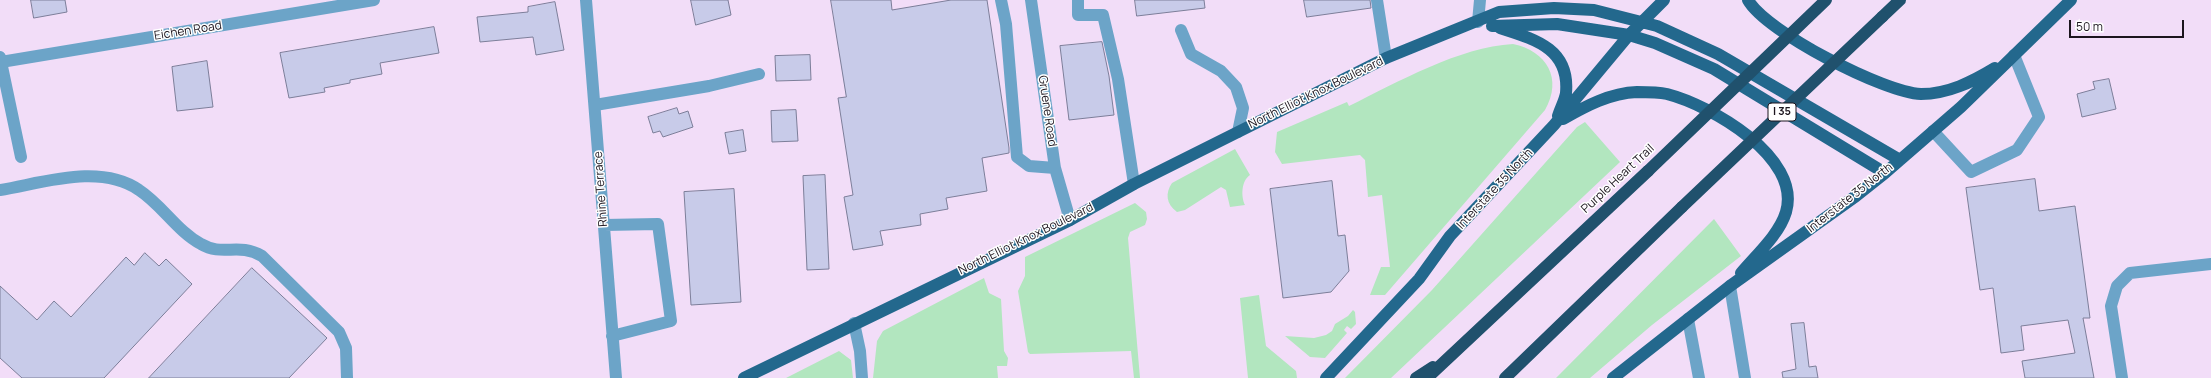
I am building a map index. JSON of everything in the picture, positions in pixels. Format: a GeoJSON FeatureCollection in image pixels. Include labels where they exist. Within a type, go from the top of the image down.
{"type":"FeatureCollection","features":[{"type":"Feature","properties":{"kind":"highway","name":"Purple Heart Trail"},"geometry":{"type":"LineString","coordinates":[[1427,378],[1648,171],[1826,0]]}},
{"type":"Feature","properties":{"kind":"highway","name":"I 35"},"geometry":{"type":"LineString","coordinates":[[1505,378],[1900,0]]}},
{"type":"Feature","properties":{"kind":"highway"},"geometry":{"type":"LineString","coordinates":[[1416,378],[1449,356]]}},
{"type":"Feature","properties":{"kind":"highway"},"geometry":{"type":"LineString","coordinates":[[1511,378],[1522,362]]}},
{"type":"Feature","properties":{"kind":"main road","name":"Interstate 35 North"},"geometry":{"type":"LineString","coordinates":[[1326,378],[1419,280],[1450,236],[1554,125],[1630,35],[1664,0]]}},
{"type":"Feature","properties":{"kind":"main road"},"geometry":{"type":"LineString","coordinates":[[1748,0],[1763,17],[1804,45],[1865,77],[1904,92],[1922,94],[1969,84],[2014,56]]}},
{"type":"Feature","properties":{"kind":"main road","name":"Interstate 35 North"},"geometry":{"type":"LineString","coordinates":[[1613,378],[1730,286],[1856,196],[1885,173],[1961,107],[2070,0]]}},
{"type":"Feature","properties":{"kind":"main road","name":"North Elliot Knox Boulevard"},"geometry":{"type":"LineString","coordinates":[[744,378],[854,323],[1070,220],[1134,184],[1386,58],[1429,39],[1478,22],[1499,12],[1554,8],[1594,10],[1643,22],[1677,34],[1718,54],[1900,160]]}},
{"type":"Feature","properties":{"kind":"main road"},"geometry":{"type":"LineString","coordinates":[[1478,22],[1527,37],[1548,46],[1561,63],[1565,77],[1566,94],[1554,125]]}},
{"type":"Feature","properties":{"kind":"main road"},"geometry":{"type":"LineString","coordinates":[[1492,26],[1557,24],[1630,35],[1655,43],[1714,69],[1885,173]]}},
{"type":"Feature","properties":{"kind":"main road"},"geometry":{"type":"LineString","coordinates":[[1554,125],[1581,109],[1611,96],[1636,92],[1665,93],[1692,102],[1742,131],[1769,155],[1783,177],[1788,196],[1786,212],[1779,227],[1730,286]]}},
{"type":"Feature","properties":{"kind":"street","name":"Eichen Road"},"geometry":{"type":"LineString","coordinates":[[0,60],[374,0]]}},
{"type":"Feature","properties":{"kind":"street","name":"Rhine Terrace"},"geometry":{"type":"LineString","coordinates":[[586,0],[616,378]]}},
{"type":"Feature","properties":{"kind":"street"},"geometry":{"type":"LineString","coordinates":[[1001,0],[1006,24],[1017,157],[1029,166],[1055,168]]}},
{"type":"Feature","properties":{"kind":"street","name":"Gruene Road"},"geometry":{"type":"LineString","coordinates":[[1031,0],[1055,168],[1070,220]]}},
{"type":"Feature","properties":{"kind":"street"},"geometry":{"type":"LineString","coordinates":[[1078,0],[1078,15],[1103,15],[1118,79],[1134,184]]}},
{"type":"Feature","properties":{"kind":"street"},"geometry":{"type":"LineString","coordinates":[[1377,0],[1386,58]]}},
{"type":"Feature","properties":{"kind":"street"},"geometry":{"type":"LineString","coordinates":[[1478,22],[1480,0]]}},
{"type":"Feature","properties":{"kind":"street"},"geometry":{"type":"LineString","coordinates":[[1181,30],[1191,54],[1221,71],[1236,87],[1244,108],[1238,132]]}},
{"type":"Feature","properties":{"kind":"street"},"geometry":{"type":"LineString","coordinates":[[1933,131],[1971,172],[2017,150],[2039,117],[2014,56]]}},
{"type":"Feature","properties":{"kind":"street"},"geometry":{"type":"LineString","coordinates":[[0,60],[21,157]]}},
{"type":"Feature","properties":{"kind":"street"},"geometry":{"type":"LineString","coordinates":[[595,105],[709,86],[759,74]]}},
{"type":"Feature","properties":{"kind":"street"},"geometry":{"type":"LineString","coordinates":[[0,190],[86,175],[113,178],[140,190],[192,238],[204,246],[217,250],[246,248],[262,256],[339,332],[346,348],[347,378]]}},
{"type":"Feature","properties":{"kind":"street"},"geometry":{"type":"LineString","coordinates":[[604,225],[658,224],[672,321],[612,336]]}},
{"type":"Feature","properties":{"kind":"street"},"geometry":{"type":"LineString","coordinates":[[2122,378],[2111,306],[2116,286],[2130,273],[2211,264]]}},
{"type":"Feature","properties":{"kind":"street"},"geometry":{"type":"LineString","coordinates":[[1730,286],[1745,378]]}},
{"type":"Feature","properties":{"kind":"street"},"geometry":{"type":"LineString","coordinates":[[1688,319],[1699,378]]}},
{"type":"Feature","properties":{"kind":"street"},"geometry":{"type":"LineString","coordinates":[[854,323],[862,378]]}},
{"type":"Feature","properties":{"kind":"green space"},"geometry":{"type":"Polygon","coordinates":[[[1513,44],[1535,53],[1543,60],[1548,68],[1552,77],[1552,88],[1550,99],[1545,110],[1385,295],[1370,295],[1381,267],[1390,267],[1382,195],[1368,197],[1365,160],[1360,155],[1282,164],[1275,152],[1277,132],[1347,102],[1349,106],[1429,67],[1450,59],[1492,47],[1513,44]]]}},
{"type":"Feature","properties":{"kind":"green space"},"geometry":{"type":"Polygon","coordinates":[[[1585,122],[1620,162],[1391,378],[1345,378],[1432,290],[1577,127],[1585,122]]]}},
{"type":"Feature","properties":{"kind":"green space"},"geometry":{"type":"Polygon","coordinates":[[[1235,149],[1250,175],[1243,185],[1243,198],[1245,205],[1230,207],[1226,190],[1221,187],[1185,210],[1177,212],[1173,209],[1168,198],[1168,191],[1172,183],[1235,149]]]}},
{"type":"Feature","properties":{"kind":"green space"},"geometry":{"type":"Polygon","coordinates":[[[1135,203],[1146,212],[1147,219],[1145,225],[1130,232],[1128,238],[1140,378],[1134,378],[1131,351],[1030,354],[1028,352],[1018,291],[1025,276],[1025,257],[1135,203]]]}},
{"type":"Feature","properties":{"kind":"green space"},"geometry":{"type":"Polygon","coordinates":[[[1714,219],[1741,256],[1652,325],[1590,378],[1556,378],[1714,219]]]}},
{"type":"Feature","properties":{"kind":"green space"},"geometry":{"type":"Polygon","coordinates":[[[984,278],[989,293],[1001,299],[1004,351],[1008,358],[1007,366],[997,366],[998,378],[873,378],[877,341],[883,331],[984,278]]]}},
{"type":"Feature","properties":{"kind":"green space"},"geometry":{"type":"Polygon","coordinates":[[[1259,295],[1266,346],[1296,371],[1297,378],[1248,378],[1240,298],[1259,295]]]}},
{"type":"Feature","properties":{"kind":"green space"},"geometry":{"type":"Polygon","coordinates":[[[1353,310],[1355,312],[1356,324],[1351,329],[1347,326],[1344,330],[1347,333],[1325,358],[1310,357],[1285,336],[1314,338],[1326,335],[1332,331],[1335,324],[1348,316],[1353,310]]]}},
{"type":"Feature","properties":{"kind":"green space"},"geometry":{"type":"Polygon","coordinates":[[[839,351],[851,360],[853,378],[786,378],[839,351]]]}},
{"type":"Feature","properties":{"kind":"building"},"geometry":{"type":"Polygon","coordinates":[[[31,0],[65,0],[67,12],[34,18],[31,0]]]}},
{"type":"Feature","properties":{"kind":"building"},"geometry":{"type":"Polygon","coordinates":[[[691,0],[728,0],[731,15],[696,25],[691,0]]]}},
{"type":"Feature","properties":{"kind":"building"},"geometry":{"type":"Polygon","coordinates":[[[831,0],[891,0],[892,10],[951,0],[987,0],[1009,148],[1009,153],[982,158],[987,191],[946,198],[948,209],[920,214],[921,225],[880,231],[883,245],[853,250],[844,197],[853,195],[838,98],[846,97],[831,0]]]}},
{"type":"Feature","properties":{"kind":"building"},"geometry":{"type":"Polygon","coordinates":[[[1135,0],[1204,0],[1205,8],[1137,16],[1135,0]]]}},
{"type":"Feature","properties":{"kind":"building"},"geometry":{"type":"Polygon","coordinates":[[[1304,0],[1370,0],[1371,8],[1307,17],[1304,0]]]}},
{"type":"Feature","properties":{"kind":"building"},"geometry":{"type":"Polygon","coordinates":[[[555,2],[564,50],[536,55],[533,37],[480,42],[477,17],[528,12],[528,7],[555,2]]]}},
{"type":"Feature","properties":{"kind":"building"},"geometry":{"type":"Polygon","coordinates":[[[434,27],[439,53],[380,63],[382,74],[350,80],[350,83],[324,88],[325,92],[289,98],[280,53],[434,27]]]}},
{"type":"Feature","properties":{"kind":"building"},"geometry":{"type":"Polygon","coordinates":[[[1102,42],[1109,76],[1114,115],[1069,120],[1060,46],[1102,42]]]}},
{"type":"Feature","properties":{"kind":"building"},"geometry":{"type":"Polygon","coordinates":[[[810,55],[811,80],[776,81],[775,56],[810,55]]]}},
{"type":"Feature","properties":{"kind":"building"},"geometry":{"type":"Polygon","coordinates":[[[207,61],[213,107],[177,111],[172,67],[207,61]]]}},
{"type":"Feature","properties":{"kind":"building"},"geometry":{"type":"Polygon","coordinates":[[[2109,79],[2116,109],[2082,117],[2077,94],[2095,89],[2093,82],[2109,79]]]}},
{"type":"Feature","properties":{"kind":"building"},"geometry":{"type":"Polygon","coordinates":[[[677,108],[679,114],[688,111],[693,127],[663,137],[660,131],[653,133],[648,117],[677,108]]]}},
{"type":"Feature","properties":{"kind":"building"},"geometry":{"type":"Polygon","coordinates":[[[796,110],[798,141],[772,142],[771,111],[796,110]]]}},
{"type":"Feature","properties":{"kind":"building"},"geometry":{"type":"Polygon","coordinates":[[[743,130],[746,151],[729,154],[725,133],[743,130]]]}},
{"type":"Feature","properties":{"kind":"building"},"geometry":{"type":"Polygon","coordinates":[[[825,175],[829,269],[807,270],[803,176],[825,175]]]}},
{"type":"Feature","properties":{"kind":"building"},"geometry":{"type":"Polygon","coordinates":[[[2035,179],[2039,211],[2075,206],[2090,318],[2083,318],[2094,378],[2025,378],[2022,361],[2075,353],[2068,320],[2021,326],[2024,350],[2001,353],[1993,288],[1980,290],[1966,188],[2035,179]]]}},
{"type":"Feature","properties":{"kind":"building"},"geometry":{"type":"Polygon","coordinates":[[[1332,181],[1338,236],[1345,235],[1349,271],[1331,292],[1283,298],[1270,189],[1332,181]]]}},
{"type":"Feature","properties":{"kind":"building"},"geometry":{"type":"Polygon","coordinates":[[[734,189],[741,302],[691,305],[684,192],[734,189]]]}},
{"type":"Feature","properties":{"kind":"building"},"geometry":{"type":"Polygon","coordinates":[[[145,253],[159,266],[166,259],[192,284],[104,378],[22,378],[0,358],[0,286],[37,320],[54,301],[71,317],[126,257],[134,265],[145,253]]]}},
{"type":"Feature","properties":{"kind":"building"},"geometry":{"type":"Polygon","coordinates":[[[252,268],[327,338],[289,378],[149,378],[252,268]]]}},
{"type":"Feature","properties":{"kind":"building"},"geometry":{"type":"Polygon","coordinates":[[[1804,323],[1809,367],[1816,366],[1818,378],[1783,378],[1782,372],[1796,369],[1791,324],[1804,323]]]}}]}
